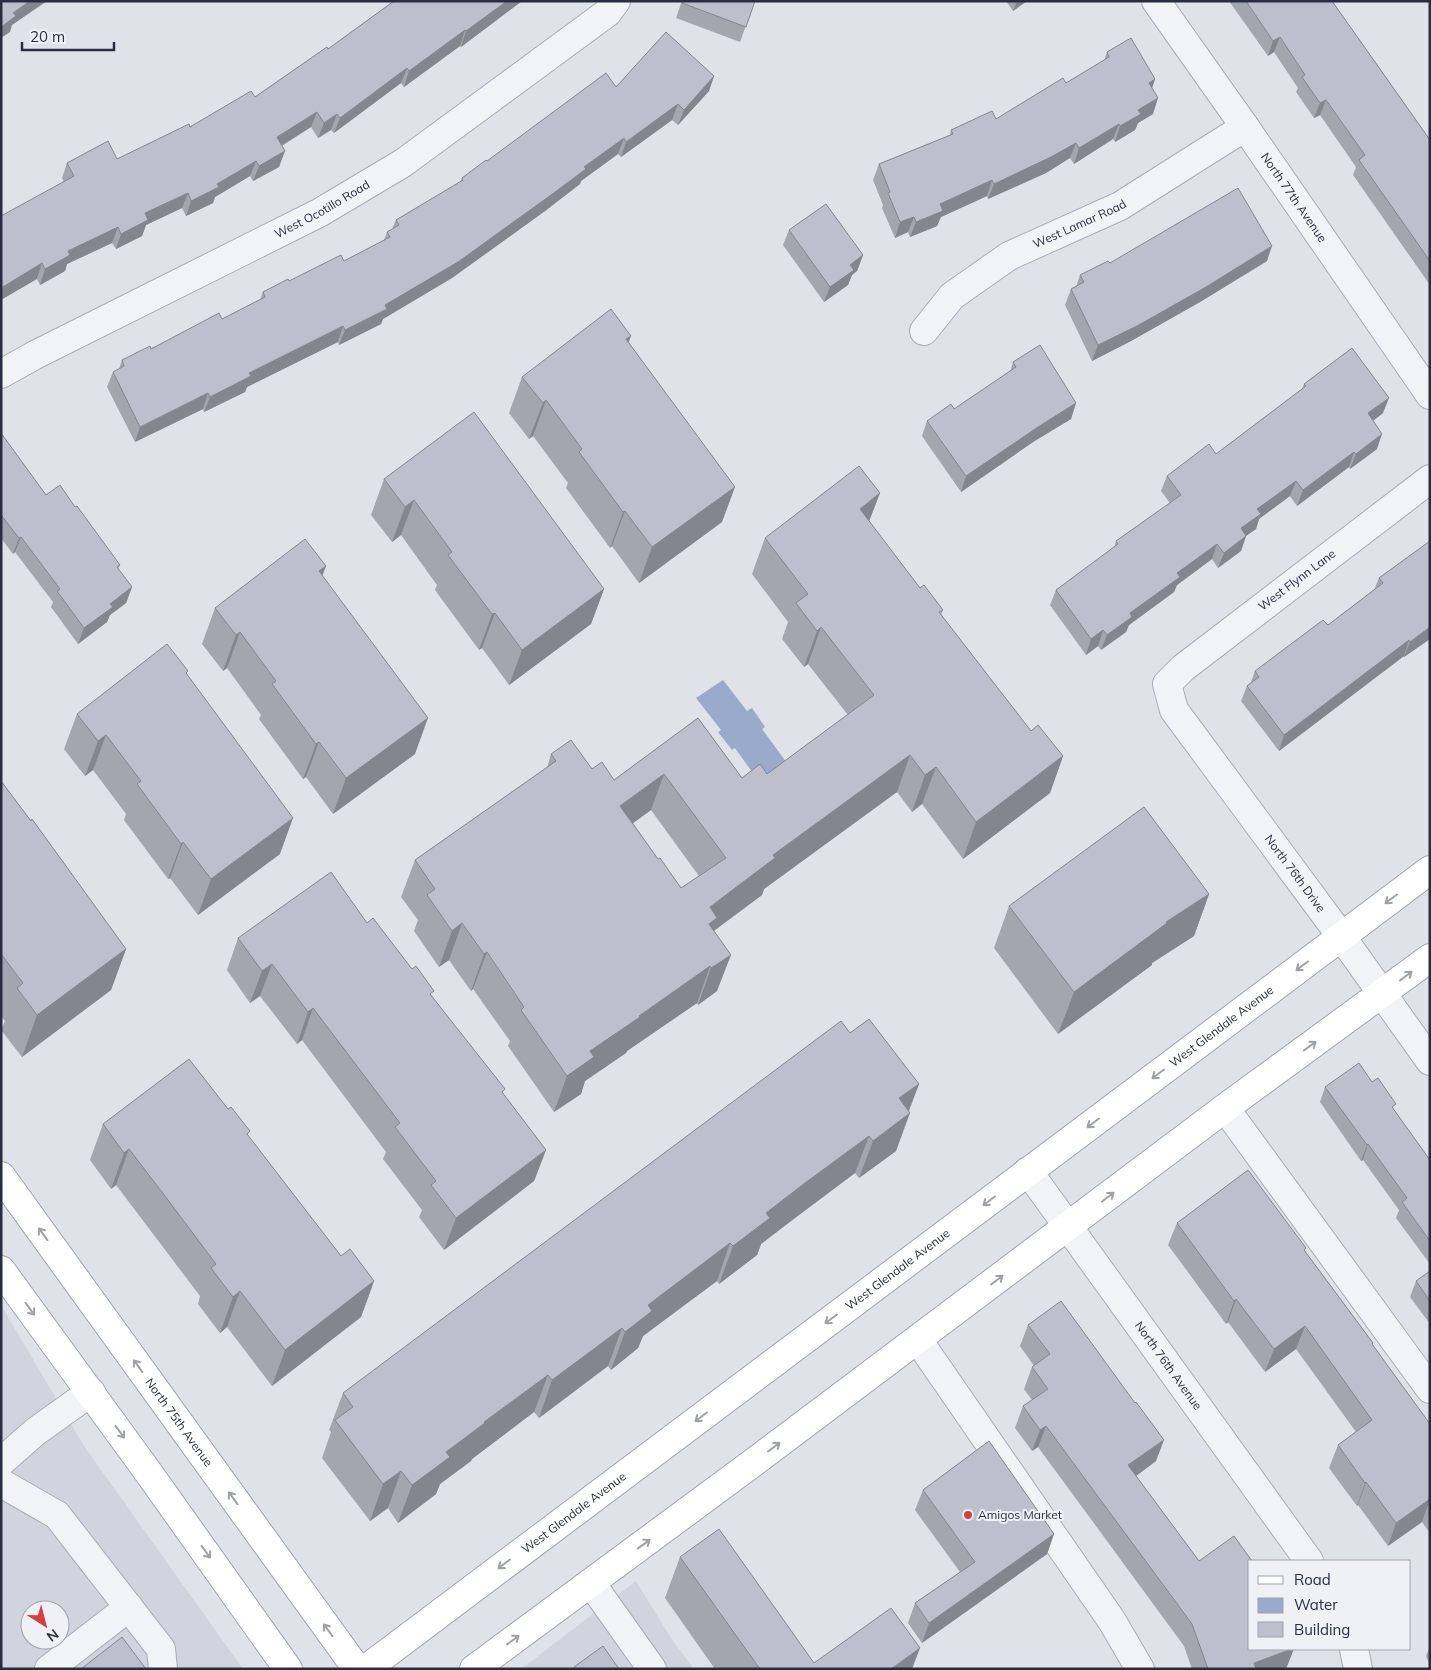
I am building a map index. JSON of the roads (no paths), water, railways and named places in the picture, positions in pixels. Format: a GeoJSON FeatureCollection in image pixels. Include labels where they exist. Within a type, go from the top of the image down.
{"type":"FeatureCollection","features":[{"type":"Feature","properties":{"kind":"main road","name":"West Glendale Avenue"},"geometry":{"type":"LineString","coordinates":[[366,1669],[1430,870]]}},
{"type":"Feature","properties":{"kind":"main road"},"geometry":{"type":"LineString","coordinates":[[474,1669],[1430,958]]}},
{"type":"Feature","properties":{"kind":"main road","name":"North 75th Avenue"},"geometry":{"type":"LineString","coordinates":[[1,1176],[357,1669]]}},
{"type":"Feature","properties":{"kind":"main road"},"geometry":{"type":"LineString","coordinates":[[1,1270],[91,1392],[288,1669]]}},
{"type":"Feature","properties":{"kind":"street","name":"West Ocotillo Road"},"geometry":{"type":"LineString","coordinates":[[1,374],[34,355],[320,213],[403,163],[607,13],[616,1]]}},
{"type":"Feature","properties":{"kind":"street","name":"North 77th Avenue"},"geometry":{"type":"LineString","coordinates":[[1156,1],[1245,126],[1430,395]]}},
{"type":"Feature","properties":{"kind":"street","name":"West Lamar Road"},"geometry":{"type":"LineString","coordinates":[[924,331],[952,296],[1009,256],[1120,206],[1245,126]]}},
{"type":"Feature","properties":{"kind":"street","name":"West Flynn Lane"},"geometry":{"type":"LineString","coordinates":[[1167,684],[1183,668],[1430,479]]}},
{"type":"Feature","properties":{"kind":"street","name":"North 76th Drive"},"geometry":{"type":"LineString","coordinates":[[1167,684],[1174,710],[1341,936],[1430,1061]]}},
{"type":"Feature","properties":{"kind":"street"},"geometry":{"type":"LineString","coordinates":[[1226,1108],[1430,1390]]}},
{"type":"Feature","properties":{"kind":"street","name":"North 76th Avenue"},"geometry":{"type":"LineString","coordinates":[[1028,1171],[1308,1560]]}},
{"type":"Feature","properties":{"kind":"street"},"geometry":{"type":"LineString","coordinates":[[918,1340],[1101,1604],[1140,1669]]}},
{"type":"Feature","properties":{"kind":"street"},"geometry":{"type":"LineString","coordinates":[[1,1462],[35,1432],[91,1392]]}},
{"type":"Feature","properties":{"kind":"street"},"geometry":{"type":"LineString","coordinates":[[1,1483],[57,1515],[161,1650],[163,1669]]}},
{"type":"Feature","properties":{"kind":"street"},"geometry":{"type":"LineString","coordinates":[[591,1583],[652,1669]]}},
{"type":"Feature","properties":{"kind":"street"},"geometry":{"type":"LineString","coordinates":[[49,1669],[78,1660],[102,1644],[129,1607]]}},
{"type":"Feature","properties":{"kind":"street"},"geometry":{"type":"LineString","coordinates":[[1354,1650],[1358,1669]]}},
{"type":"Feature","properties":{"kind":"water"},"geometry":{"type":"Polygon","coordinates":[[[723,680],[747,711],[752,708],[765,727],[762,729],[787,763],[760,783],[735,748],[732,750],[718,732],[721,730],[696,698],[723,680]]]}},
{"type":"Feature","properties":{"kind":"place","name":"Amigos Market"},"geometry":{"type":"Point","coordinates":[968,1515]}}]}
